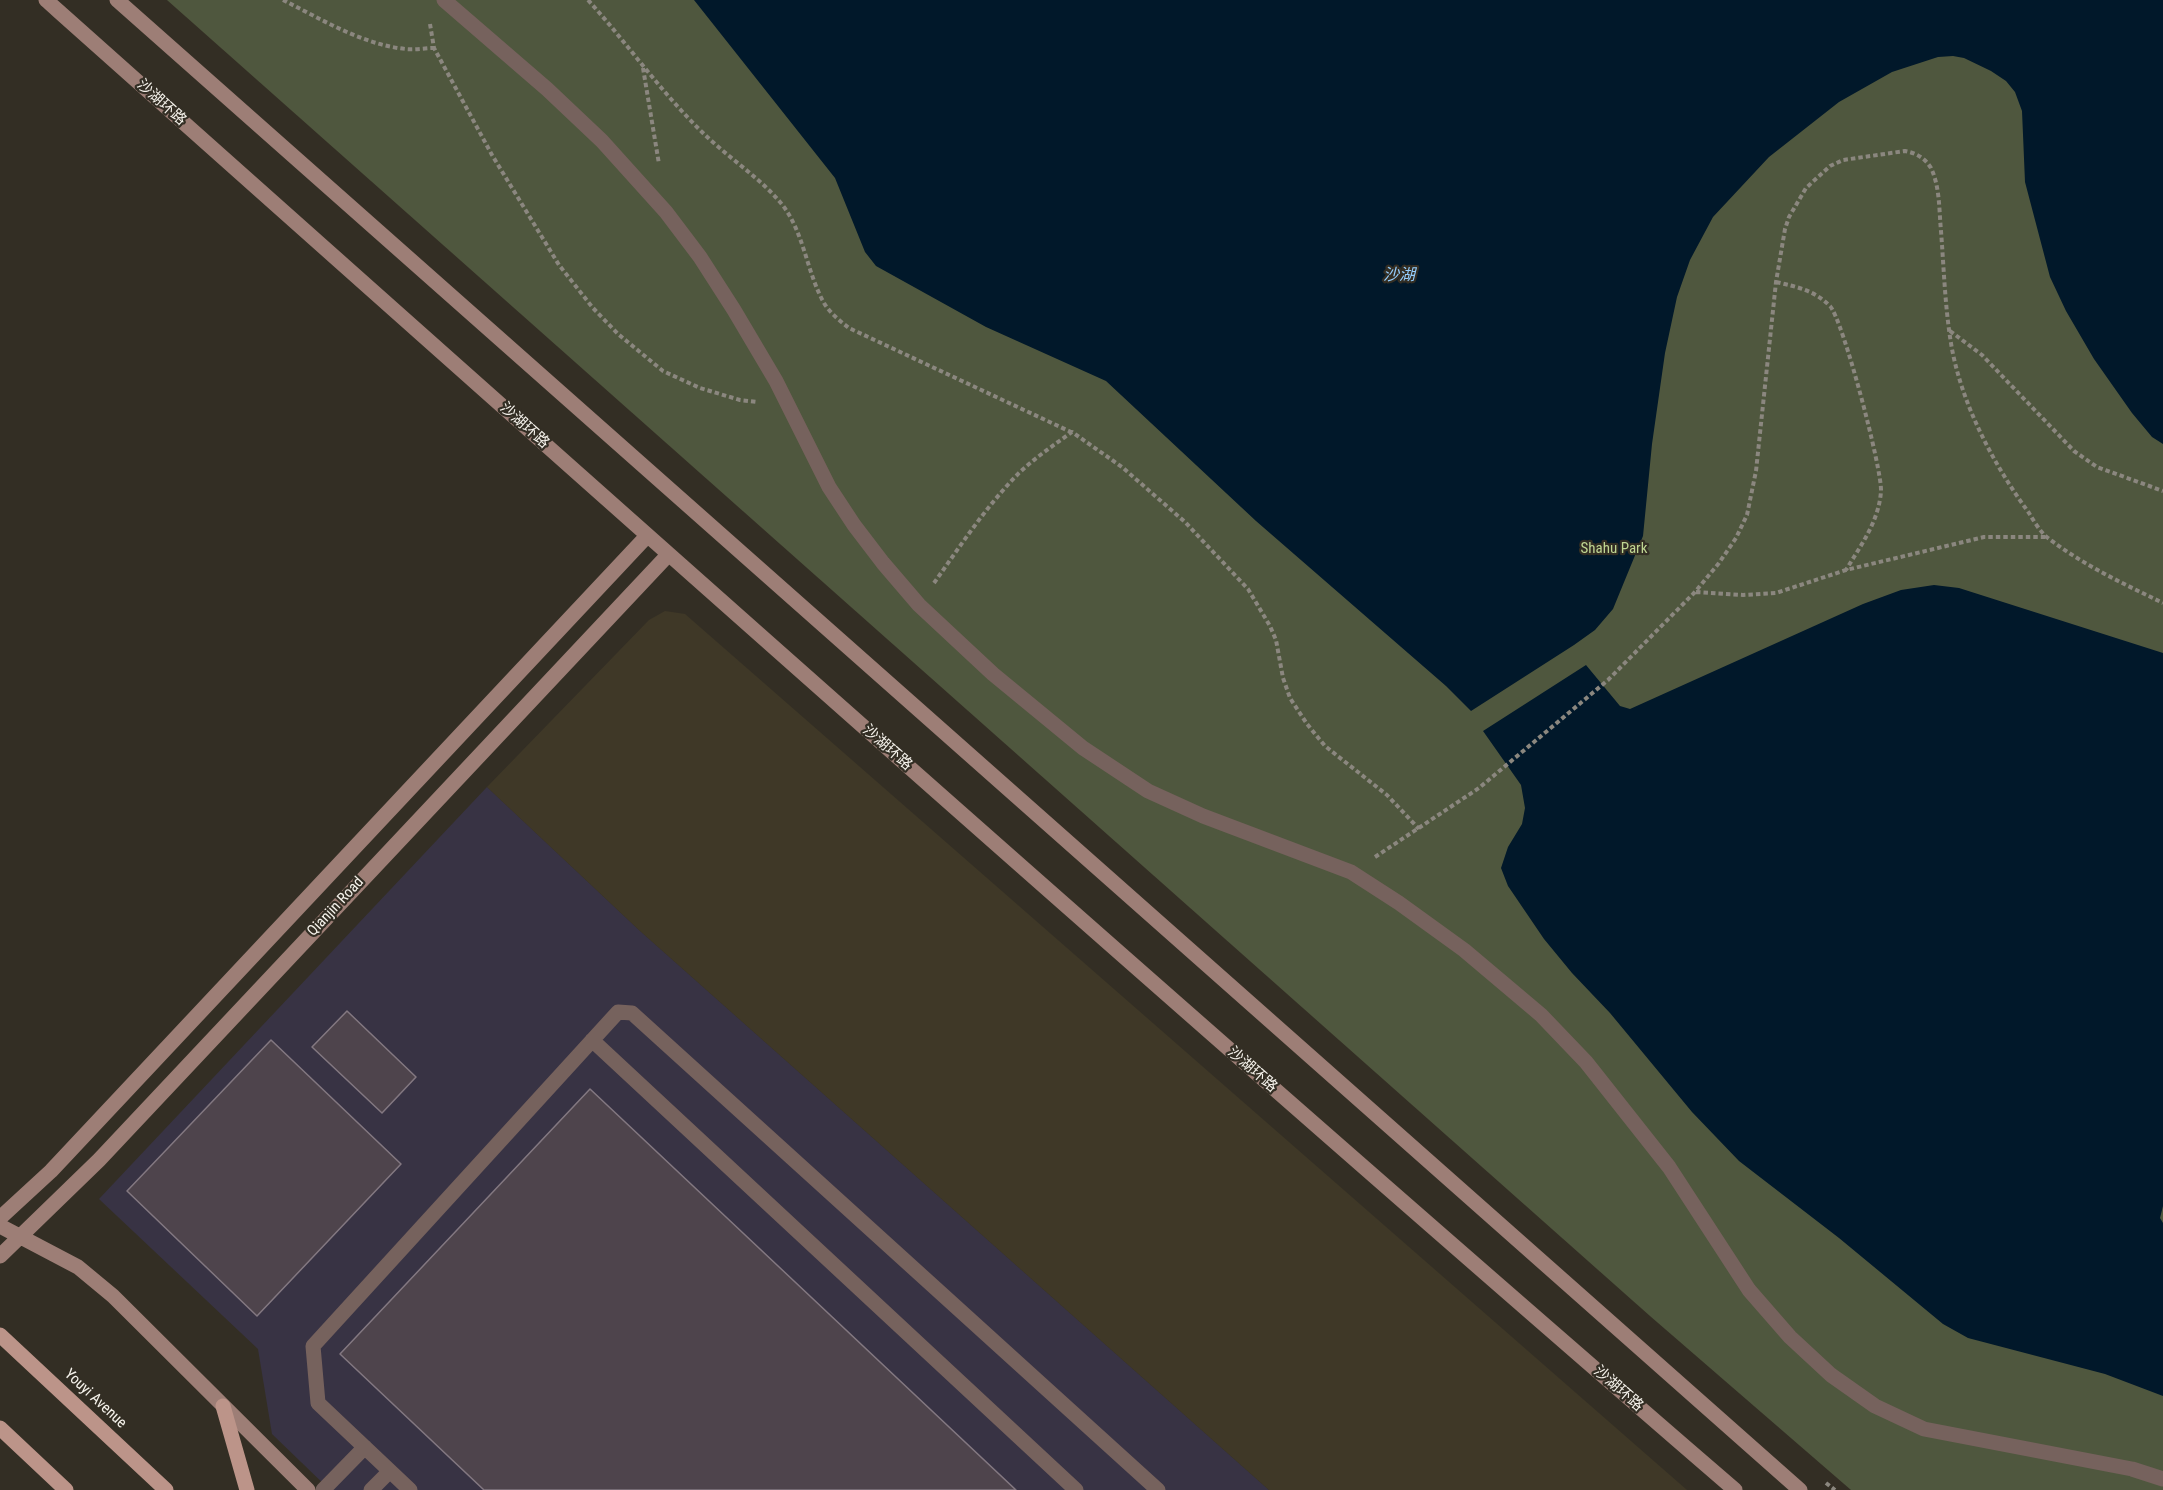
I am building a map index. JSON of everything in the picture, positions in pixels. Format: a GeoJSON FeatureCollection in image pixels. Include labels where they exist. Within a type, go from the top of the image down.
{"type":"FeatureCollection","features":[{"type":"Feature","properties":{"kind":"main road","name":"Youyi Avenue"},"geometry":{"type":"LineString","coordinates":[[0,1335],[166,1490]]}},
{"type":"Feature","properties":{"kind":"main road"},"geometry":{"type":"LineString","coordinates":[[223,1406],[247,1490]]}},
{"type":"Feature","properties":{"kind":"main road"},"geometry":{"type":"LineString","coordinates":[[0,1428],[66,1490]]}},
{"type":"Feature","properties":{"kind":"street","name":"沙湖环路"},"geometry":{"type":"LineString","coordinates":[[46,0],[668,555],[1370,1174],[1735,1490]]}},
{"type":"Feature","properties":{"kind":"street"},"geometry":{"type":"LineString","coordinates":[[117,0],[1800,1490]]}},
{"type":"Feature","properties":{"kind":"street","name":"Qianjin Road"},"geometry":{"type":"LineString","coordinates":[[0,1218],[51,1171],[647,536]]}},
{"type":"Feature","properties":{"kind":"street","name":"Qianjin Road"},"geometry":{"type":"LineString","coordinates":[[0,1256],[99,1160],[668,555]]}},
{"type":"Feature","properties":{"kind":"street"},"geometry":{"type":"LineString","coordinates":[[0,1226],[78,1267],[113,1296],[308,1490]]}},
{"type":"Feature","properties":{"kind":"lane"},"geometry":{"type":"LineString","coordinates":[[444,0],[547,89],[639,180],[700,257],[790,407],[829,487],[854,525],[919,605],[1037,712],[1083,748],[1148,791],[1203,816],[1351,872],[1464,950],[1541,1015],[1586,1062],[1669,1167],[1749,1290],[1790,1337],[1831,1375],[1875,1406],[1924,1429],[2132,1469],[2163,1479]]}},
{"type":"Feature","properties":{"kind":"lane"},"geometry":{"type":"LineString","coordinates":[[410,1490],[318,1403],[313,1346],[618,1012],[632,1013],[1158,1490]]}},
{"type":"Feature","properties":{"kind":"lane"},"geometry":{"type":"LineString","coordinates":[[592,1040],[1076,1490]]}},
{"type":"Feature","properties":{"kind":"lane"},"geometry":{"type":"LineString","coordinates":[[323,1490],[365,1447]]}},
{"type":"Feature","properties":{"kind":"lane"},"geometry":{"type":"LineString","coordinates":[[372,1490],[390,1471]]}},
{"type":"Feature","properties":{"kind":"path"},"geometry":{"type":"LineString","coordinates":[[283,0],[319,19],[383,44],[408,50],[434,48]]}},
{"type":"Feature","properties":{"kind":"path"},"geometry":{"type":"LineString","coordinates":[[588,0],[611,25],[643,67],[702,132],[780,202],[791,218],[823,302],[849,328],[1072,432],[1131,474],[1185,522],[1248,589],[1270,626],[1276,640],[1290,698],[1307,724],[1326,746],[1387,795],[1419,829]]}},
{"type":"Feature","properties":{"kind":"path"},"geometry":{"type":"LineString","coordinates":[[429,19],[434,48],[492,155],[559,266],[593,308],[618,334],[663,371],[700,388],[740,400],[790,407]]}},
{"type":"Feature","properties":{"kind":"path"},"geometry":{"type":"LineString","coordinates":[[643,67],[660,165]]}},
{"type":"Feature","properties":{"kind":"path"},"geometry":{"type":"LineString","coordinates":[[1351,872],[1479,788],[1608,680],[1695,592],[1719,563],[1747,515],[1756,471],[1776,282],[1785,229],[1789,217],[1806,188],[1819,174],[1844,160],[1905,151],[1915,153],[1930,166],[1938,189],[1949,331],[1957,376],[1989,447],[2016,495],[2046,537],[2107,575],[2163,603]]}},
{"type":"Feature","properties":{"kind":"path"},"geometry":{"type":"LineString","coordinates":[[1776,282],[1808,290],[1832,308],[1838,318],[1870,434],[1881,488],[1871,529],[1846,570]]}},
{"type":"Feature","properties":{"kind":"path"},"geometry":{"type":"LineString","coordinates":[[1949,331],[1982,355],[2074,451],[2097,467],[2163,491]]}},
{"type":"Feature","properties":{"kind":"path"},"geometry":{"type":"LineString","coordinates":[[919,605],[995,500],[1033,461],[1072,432]]}},
{"type":"Feature","properties":{"kind":"path"},"geometry":{"type":"LineString","coordinates":[[1695,592],[1743,595],[1776,593],[1846,570],[1984,537],[2046,537]]}},
{"type":"Feature","properties":{"kind":"shaded area"},"geometry":{"type":"Polygon","coordinates":[[[665,611],[685,614],[1687,1490],[1269,1490],[639,930],[487,787],[649,620],[665,611]]]}},
{"type":"Feature","properties":{"kind":"shaded area"},"geometry":{"type":"Polygon","coordinates":[[[487,787],[639,930],[1269,1490],[330,1490],[272,1434],[258,1349],[99,1199],[487,787]]]}},
{"type":"Feature","properties":{"kind":"green space","name":"Shahu Park"},"geometry":{"type":"Polygon","coordinates":[[[167,0],[2163,0],[2163,1490],[1851,1490],[1650,1316],[167,0]]]}},
{"type":"Feature","properties":{"kind":"water","name":"沙湖"},"geometry":{"type":"Polygon","coordinates":[[[694,0],[2163,0],[2163,444],[2152,437],[2132,413],[2094,359],[2066,311],[2050,277],[2025,182],[2022,111],[2015,92],[2006,81],[1991,71],[1964,58],[1953,56],[1938,57],[1892,72],[1839,102],[1769,157],[1713,217],[1690,260],[1677,297],[1665,353],[1652,444],[1643,536],[1613,609],[1595,630],[1471,711],[1446,686],[1256,521],[1106,381],[986,327],[876,266],[865,252],[835,178],[694,0]]]}},
{"type":"Feature","properties":{"kind":"water"},"geometry":{"type":"Polygon","coordinates":[[[1934,585],[1959,588],[2163,653],[2163,1206],[2160,1218],[2163,1223],[2163,1396],[2105,1374],[1968,1338],[1943,1324],[1839,1238],[1739,1161],[1692,1112],[1610,1013],[1544,939],[1508,886],[1501,868],[1508,847],[1522,824],[1525,808],[1521,785],[1483,731],[1586,665],[1620,706],[1630,709],[1863,604],[1901,590],[1934,585]]]}},
{"type":"Feature","properties":{"kind":"building"},"geometry":{"type":"Polygon","coordinates":[[[347,1011],[416,1077],[382,1113],[312,1047],[347,1011]]]}},
{"type":"Feature","properties":{"kind":"building"},"geometry":{"type":"Polygon","coordinates":[[[271,1040],[401,1164],[257,1316],[127,1191],[271,1040]]]}},
{"type":"Feature","properties":{"kind":"building"},"geometry":{"type":"Polygon","coordinates":[[[590,1089],[1016,1490],[484,1490],[340,1354],[590,1089]]]}}]}
